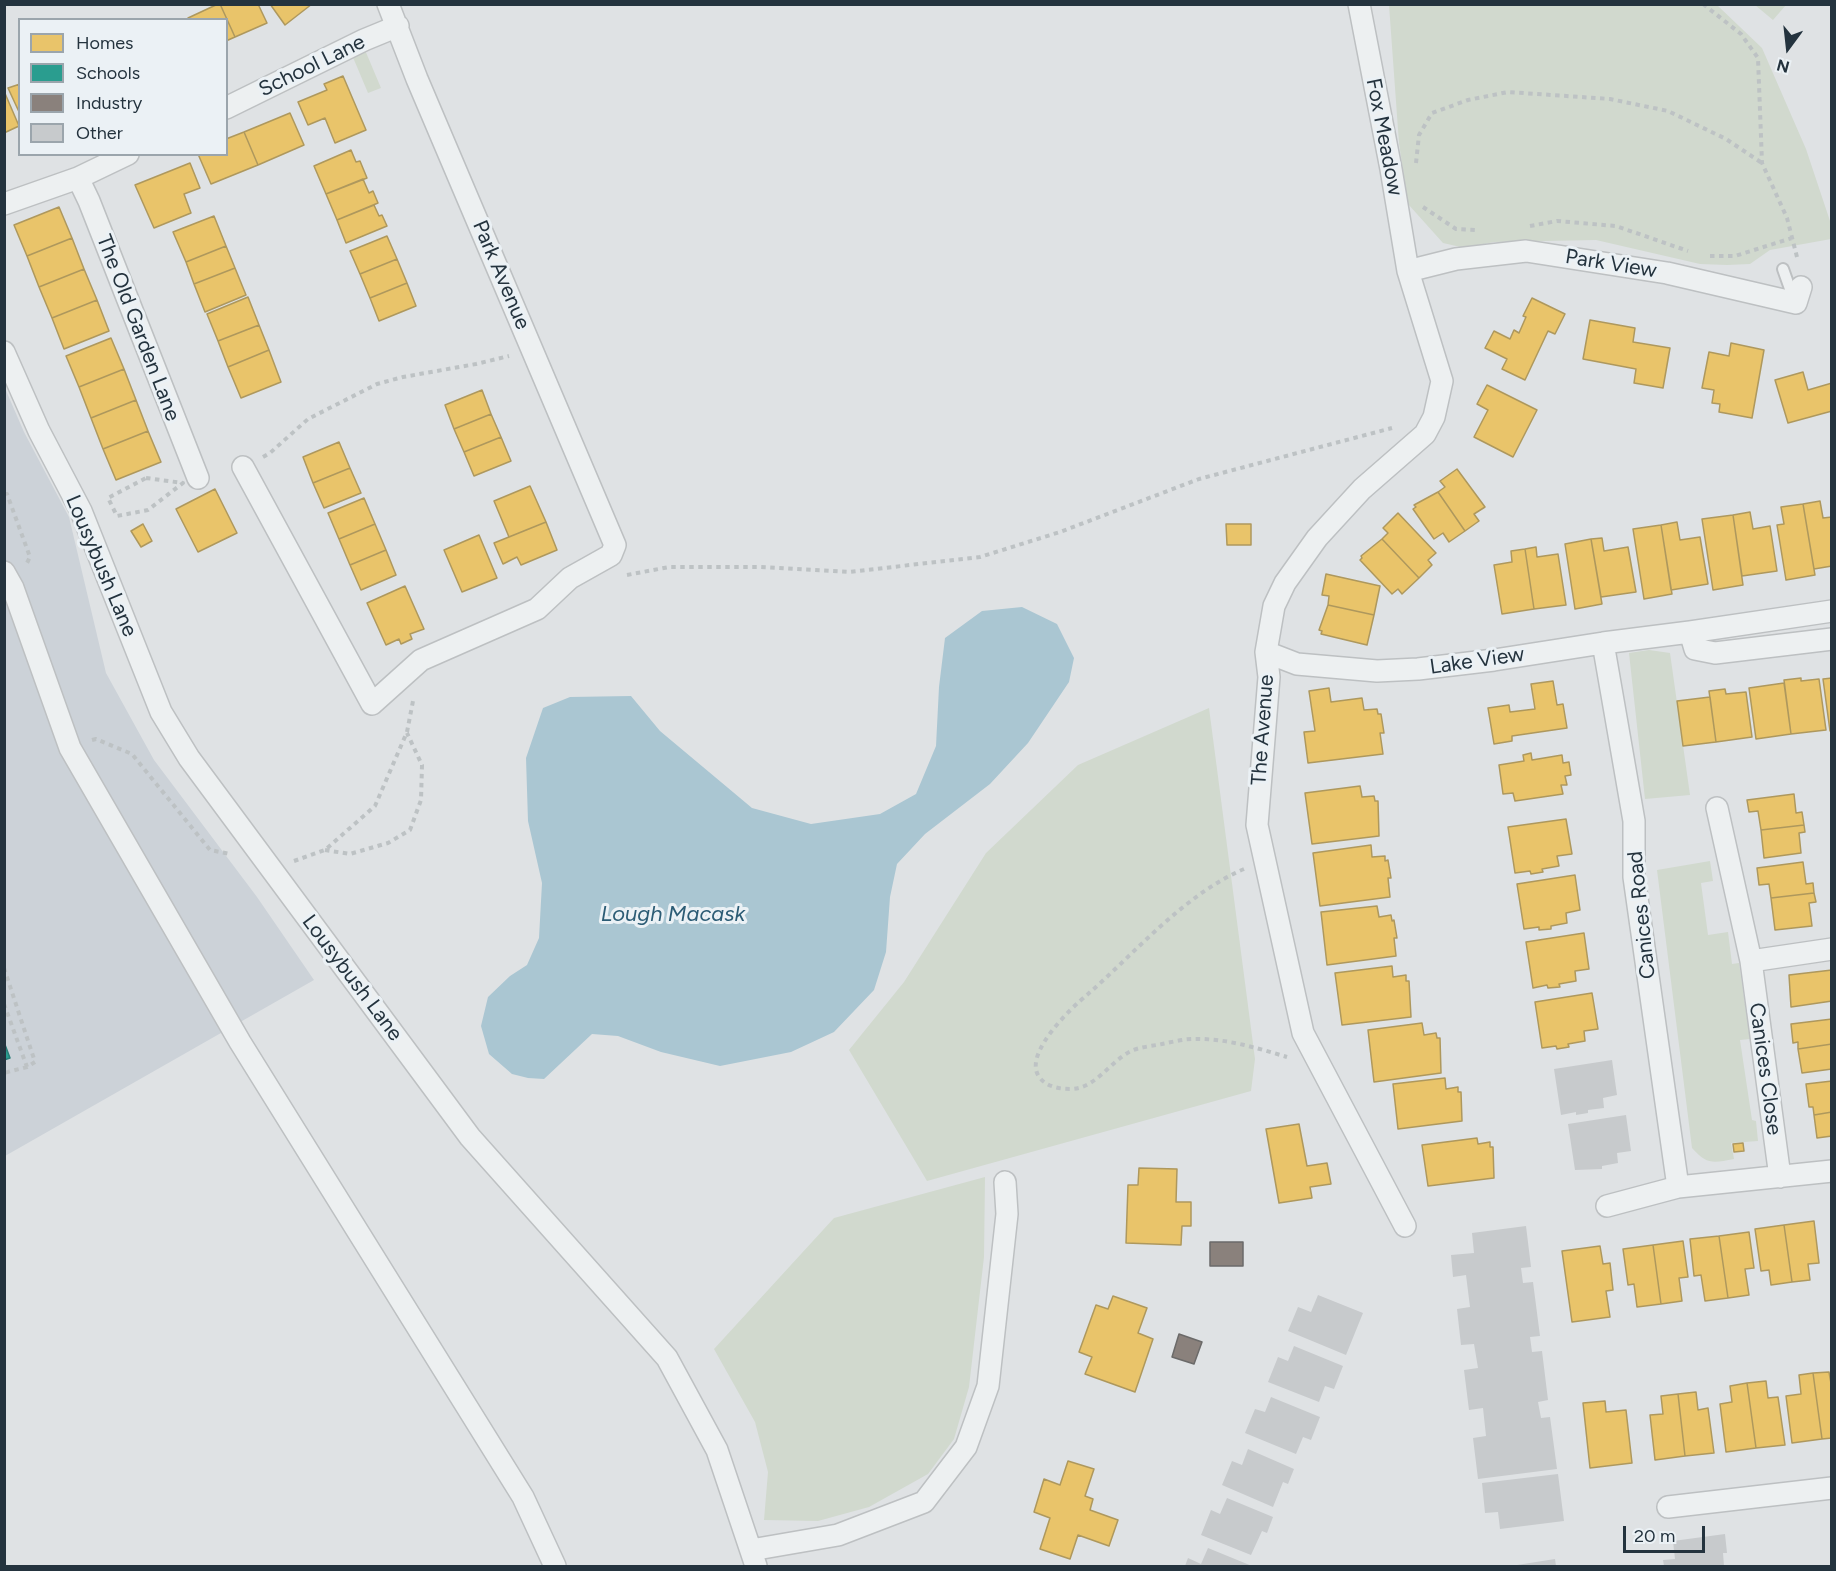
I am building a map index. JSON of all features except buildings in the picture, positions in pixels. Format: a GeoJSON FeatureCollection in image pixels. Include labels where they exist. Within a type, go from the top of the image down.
{"type":"FeatureCollection","features":[{"type":"Feature","properties":{"kind":"street","name":"Park Avenue"},"geometry":{"type":"LineString","coordinates":[[243,467],[372,704],[421,660],[537,609],[570,578],[610,555],[615,545],[387,4]]}},
{"type":"Feature","properties":{"kind":"street","name":"Fox Meadow"},"geometry":{"type":"LineString","coordinates":[[1359,4],[1408,271]]}},
{"type":"Feature","properties":{"kind":"street","name":"School Lane"},"geometry":{"type":"LineString","coordinates":[[228,107],[364,40],[398,26]]}},
{"type":"Feature","properties":{"kind":"street"},"geometry":{"type":"LineString","coordinates":[[4,204],[78,178],[125,156]]}},
{"type":"Feature","properties":{"kind":"street","name":"The Old Garden Lane"},"geometry":{"type":"LineString","coordinates":[[78,178],[89,201],[190,480]]}},
{"type":"Feature","properties":{"kind":"street","name":"Park View"},"geometry":{"type":"LineString","coordinates":[[1408,271],[1456,259],[1526,251],[1798,295]]}},
{"type":"Feature","properties":{"kind":"street","name":"The Avenue"},"geometry":{"type":"LineString","coordinates":[[1406,1226],[1303,1033],[1257,825],[1269,677],[1266,652],[1274,606],[1285,583],[1317,538],[1362,489],[1425,434],[1434,417],[1442,381],[1408,271]]}},
{"type":"Feature","properties":{"kind":"street","name":"Lousybush Lane"},"geometry":{"type":"LineString","coordinates":[[4,352],[39,431],[81,511],[161,712],[189,758],[470,1137],[667,1358],[717,1450],[753,1558]]}},
{"type":"Feature","properties":{"kind":"street"},"geometry":{"type":"LineString","coordinates":[[9,580],[70,748],[240,1042],[524,1497],[555,1566]]}},
{"type":"Feature","properties":{"kind":"street","name":"Lake View"},"geometry":{"type":"LineString","coordinates":[[1266,652],[1297,664],[1377,672],[1418,669],[1494,660],[1832,610]]}},
{"type":"Feature","properties":{"kind":"street"},"geometry":{"type":"LineString","coordinates":[[1690,632],[1695,649],[1715,653],[1832,639]]}},
{"type":"Feature","properties":{"kind":"street","name":"Canices Road"},"geometry":{"type":"LineString","coordinates":[[1603,643],[1634,821],[1634,877],[1678,1187]]}},
{"type":"Feature","properties":{"kind":"street","name":"Canices Close"},"geometry":{"type":"LineString","coordinates":[[1717,807],[1750,961],[1780,1177]]}},
{"type":"Feature","properties":{"kind":"street"},"geometry":{"type":"LineString","coordinates":[[1750,961],[1832,950]]}},
{"type":"Feature","properties":{"kind":"street"},"geometry":{"type":"LineString","coordinates":[[1607,1206],[1678,1187],[1832,1171]]}},
{"type":"Feature","properties":{"kind":"street"},"geometry":{"type":"LineString","coordinates":[[753,1558],[838,1535],[924,1502],[966,1447],[988,1386],[1007,1214],[1005,1182]]}},
{"type":"Feature","properties":{"kind":"street"},"geometry":{"type":"LineString","coordinates":[[1668,1507],[1832,1488]]}},
{"type":"Feature","properties":{"kind":"lane"},"geometry":{"type":"LineString","coordinates":[[1783,269],[1798,295]]}},
{"type":"Feature","properties":{"kind":"path"},"geometry":{"type":"LineString","coordinates":[[1703,4],[1741,34],[1758,58],[1762,163],[1787,218],[1800,265]]}},
{"type":"Feature","properties":{"kind":"path"},"geometry":{"type":"LineString","coordinates":[[1416,167],[1419,135],[1432,113],[1468,100],[1508,92],[1610,99],[1668,111],[1726,139],[1762,163]]}},
{"type":"Feature","properties":{"kind":"path"},"geometry":{"type":"LineString","coordinates":[[1420,205],[1433,216],[1456,229],[1479,230]]}},
{"type":"Feature","properties":{"kind":"path"},"geometry":{"type":"LineString","coordinates":[[1524,226],[1557,221],[1617,226],[1691,252]]}},
{"type":"Feature","properties":{"kind":"path"},"geometry":{"type":"LineString","coordinates":[[1702,256],[1735,256],[1792,238]]}},
{"type":"Feature","properties":{"kind":"path"},"geometry":{"type":"LineString","coordinates":[[243,467],[270,453],[308,419],[377,384],[533,350]]}},
{"type":"Feature","properties":{"kind":"path"},"geometry":{"type":"LineString","coordinates":[[626,575],[669,567],[761,567],[849,572],[980,558],[1060,532],[1199,479],[1434,417]]}},
{"type":"Feature","properties":{"kind":"path"},"geometry":{"type":"LineString","coordinates":[[146,478],[190,480],[148,510],[117,516],[108,498],[146,478]]}},
{"type":"Feature","properties":{"kind":"path"},"geometry":{"type":"LineString","coordinates":[[4,494],[7,494],[30,557],[9,580]]}},
{"type":"Feature","properties":{"kind":"path"},"geometry":{"type":"LineString","coordinates":[[291,862],[325,850],[375,806],[407,732],[415,690]]}},
{"type":"Feature","properties":{"kind":"path"},"geometry":{"type":"LineString","coordinates":[[325,850],[350,854],[388,843],[410,830],[421,800],[422,765],[407,732]]}},
{"type":"Feature","properties":{"kind":"path"},"geometry":{"type":"LineString","coordinates":[[70,748],[96,739],[132,754],[210,850],[232,854],[253,846]]}},
{"type":"Feature","properties":{"kind":"path"},"geometry":{"type":"LineString","coordinates":[[1265,862],[1242,870],[1215,885],[1177,913],[1134,950],[1076,1004],[1052,1031],[1035,1063],[1036,1071],[1042,1082],[1057,1088],[1071,1089],[1084,1086],[1099,1077],[1132,1050],[1192,1038],[1233,1042],[1286,1057],[1324,1072]]}},
{"type":"Feature","properties":{"kind":"path"},"geometry":{"type":"LineString","coordinates":[[4,968],[35,1062],[27,1067],[4,1073]]}},
{"type":"Feature","properties":{"kind":"path"},"geometry":{"type":"LineString","coordinates":[[4,1004],[27,1067]]}},
{"type":"Feature","properties":{"kind":"shaded area"},"geometry":{"type":"Polygon","coordinates":[[[1389,5],[1717,5],[1762,48],[1806,149],[1831,224],[1831,239],[1770,250],[1750,264],[1727,265],[1700,264],[1596,240],[1494,242],[1465,248],[1443,243],[1408,204],[1399,143],[1389,5]]]}},
{"type":"Feature","properties":{"kind":"shaded area"},"geometry":{"type":"Polygon","coordinates":[[[1755,5],[1786,5],[1773,20],[1755,5]]]}},
{"type":"Feature","properties":{"kind":"shaded area"},"geometry":{"type":"Polygon","coordinates":[[[365,50],[381,88],[368,93],[352,55],[365,50]]]}},
{"type":"Feature","properties":{"kind":"shaded area"},"geometry":{"type":"Polygon","coordinates":[[[4,386],[24,432],[69,517],[106,673],[154,760],[257,897],[314,980],[5,1156],[4,386]]]}},
{"type":"Feature","properties":{"kind":"shaded area"},"geometry":{"type":"Polygon","coordinates":[[[1649,650],[1670,653],[1690,795],[1645,799],[1629,653],[1649,650]]]}},
{"type":"Feature","properties":{"kind":"shaded area"},"geometry":{"type":"Polygon","coordinates":[[[1209,708],[1255,1059],[1251,1091],[927,1181],[849,1050],[904,982],[986,853],[1078,765],[1209,708]]]}},
{"type":"Feature","properties":{"kind":"shaded area"},"geometry":{"type":"Polygon","coordinates":[[[1710,861],[1713,881],[1701,883],[1708,935],[1728,932],[1732,964],[1739,963],[1750,1039],[1740,1040],[1752,1120],[1756,1121],[1758,1141],[1731,1143],[1734,1159],[1715,1162],[1706,1160],[1692,1148],[1657,870],[1710,861]]]}},
{"type":"Feature","properties":{"kind":"shaded area"},"geometry":{"type":"Polygon","coordinates":[[[985,1177],[984,1257],[969,1387],[954,1439],[928,1474],[869,1507],[818,1521],[764,1520],[768,1472],[755,1422],[714,1349],[834,1218],[985,1177]]]}},
{"type":"Feature","properties":{"kind":"water","name":"Lough Macask"},"geometry":{"type":"Polygon","coordinates":[[[1022,607],[1057,624],[1074,658],[1069,682],[1028,743],[990,784],[925,834],[897,864],[890,897],[886,952],[874,990],[834,1032],[791,1052],[720,1066],[661,1052],[618,1036],[592,1034],[544,1079],[512,1074],[489,1054],[481,1026],[488,997],[510,976],[527,965],[539,938],[542,883],[528,821],[526,758],[543,708],[570,697],[631,696],[660,731],[752,808],[811,824],[880,814],[916,794],[936,746],[939,687],[945,638],[982,611],[1022,607]]]}}]}
